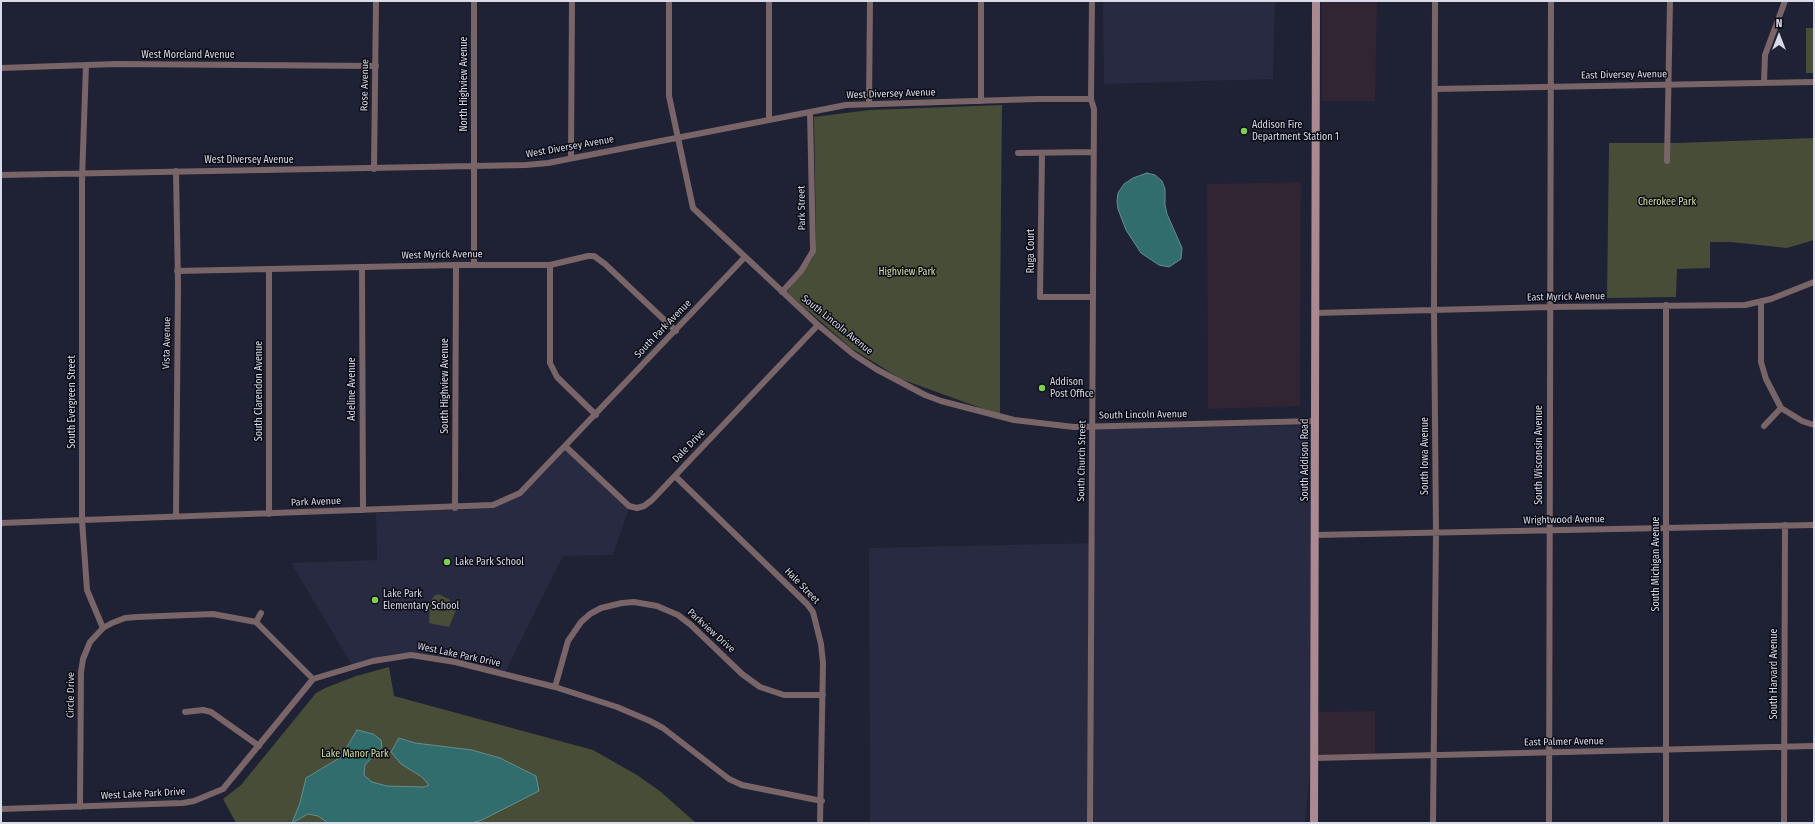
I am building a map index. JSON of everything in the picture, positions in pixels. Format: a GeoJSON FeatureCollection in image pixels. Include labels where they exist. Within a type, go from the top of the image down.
{"type":"FeatureCollection","features":[{"type":"Feature","properties":{"kind":"street","name":"Rose Avenue"},"geometry":{"type":"LineString","coordinates":[[374,169],[376,1]]}},
{"type":"Feature","properties":{"kind":"street","name":"North Highview Avenue"},"geometry":{"type":"LineString","coordinates":[[474,1],[474,167]]}},
{"type":"Feature","properties":{"kind":"street"},"geometry":{"type":"LineString","coordinates":[[571,158],[572,1]]}},
{"type":"Feature","properties":{"kind":"street","name":"South Lincoln Avenue"},"geometry":{"type":"LineString","coordinates":[[669,1],[669,96],[693,208],[744,258],[818,325],[853,354],[876,369],[925,395],[941,401],[1014,420],[1074,426],[1315,421]]}},
{"type":"Feature","properties":{"kind":"street"},"geometry":{"type":"LineString","coordinates":[[769,1],[769,120]]}},
{"type":"Feature","properties":{"kind":"street"},"geometry":{"type":"LineString","coordinates":[[869,104],[870,1]]}},
{"type":"Feature","properties":{"kind":"street"},"geometry":{"type":"LineString","coordinates":[[981,1],[981,101]]}},
{"type":"Feature","properties":{"kind":"street","name":"South Church Street"},"geometry":{"type":"LineString","coordinates":[[1090,823],[1094,109],[1091,99],[1092,1]]}},
{"type":"Feature","properties":{"kind":"street","name":"South Addison Road"},"geometry":{"type":"LineString","coordinates":[[1314,823],[1316,1]]}},
{"type":"Feature","properties":{"kind":"street","name":"South Iowa Avenue"},"geometry":{"type":"LineString","coordinates":[[1433,823],[1436,533],[1434,310],[1435,1]]}},
{"type":"Feature","properties":{"kind":"street","name":"South Wisconsin Avenue"},"geometry":{"type":"LineString","coordinates":[[1548,823],[1550,87],[1552,1]]}},
{"type":"Feature","properties":{"kind":"street"},"geometry":{"type":"LineString","coordinates":[[1667,161],[1670,1]]}},
{"type":"Feature","properties":{"kind":"street"},"geometry":{"type":"LineString","coordinates":[[1764,82],[1765,55],[1785,1]]}},
{"type":"Feature","properties":{"kind":"street","name":"West Moreland Avenue"},"geometry":{"type":"LineString","coordinates":[[1,68],[86,65],[376,66]]}},
{"type":"Feature","properties":{"kind":"street","name":"South Evergreen Street"},"geometry":{"type":"LineString","coordinates":[[86,65],[82,173],[82,520],[87,590],[103,628]]}},
{"type":"Feature","properties":{"kind":"street","name":"East Diversey Avenue"},"geometry":{"type":"LineString","coordinates":[[1435,89],[1814,82]]}},
{"type":"Feature","properties":{"kind":"street","name":"West Diversey Avenue"},"geometry":{"type":"LineString","coordinates":[[1,175],[526,165],[571,158],[846,105],[1091,99]]}},
{"type":"Feature","properties":{"kind":"street","name":"Park Street"},"geometry":{"type":"LineString","coordinates":[[782,292],[801,271],[813,251],[810,112]]}},
{"type":"Feature","properties":{"kind":"street"},"geometry":{"type":"LineString","coordinates":[[1018,153],[1093,152]]}},
{"type":"Feature","properties":{"kind":"street","name":"Ruga Court"},"geometry":{"type":"LineString","coordinates":[[1042,153],[1040,297],[1093,297]]}},
{"type":"Feature","properties":{"kind":"street"},"geometry":{"type":"LineString","coordinates":[[474,167],[474,265]]}},
{"type":"Feature","properties":{"kind":"street","name":"Vista Avenue"},"geometry":{"type":"LineString","coordinates":[[176,171],[178,271],[176,516]]}},
{"type":"Feature","properties":{"kind":"street","name":"West Myrick Avenue"},"geometry":{"type":"LineString","coordinates":[[178,271],[456,265],[550,265],[588,256],[594,256],[605,264],[676,331]]}},
{"type":"Feature","properties":{"kind":"street","name":"South Park Avenue"},"geometry":{"type":"LineString","coordinates":[[596,415],[744,258]]}},
{"type":"Feature","properties":{"kind":"street","name":"South Highview Avenue"},"geometry":{"type":"LineString","coordinates":[[455,508],[456,265]]}},
{"type":"Feature","properties":{"kind":"street"},"geometry":{"type":"LineString","coordinates":[[550,265],[550,357],[552,370],[596,415]]}},
{"type":"Feature","properties":{"kind":"street","name":"Adeline Avenue"},"geometry":{"type":"LineString","coordinates":[[362,267],[363,510]]}},
{"type":"Feature","properties":{"kind":"street","name":"South Clarendon Avenue"},"geometry":{"type":"LineString","coordinates":[[269,269],[269,514]]}},
{"type":"Feature","properties":{"kind":"street","name":"East Myrick Avenue"},"geometry":{"type":"LineString","coordinates":[[1315,313],[1550,307],[1744,305],[1761,302],[1814,282]]}},
{"type":"Feature","properties":{"kind":"street"},"geometry":{"type":"LineString","coordinates":[[1761,302],[1762,362],[1766,379],[1781,408],[1802,421],[1814,424]]}},
{"type":"Feature","properties":{"kind":"street","name":"South Michigan Avenue"},"geometry":{"type":"LineString","coordinates":[[1666,305],[1666,823]]}},
{"type":"Feature","properties":{"kind":"street","name":"Dale Drive"},"geometry":{"type":"LineString","coordinates":[[566,446],[624,502],[633,507],[639,507],[648,503],[818,325]]}},
{"type":"Feature","properties":{"kind":"street"},"geometry":{"type":"LineString","coordinates":[[1764,426],[1781,408]]}},
{"type":"Feature","properties":{"kind":"street","name":"Park Avenue"},"geometry":{"type":"LineString","coordinates":[[1,523],[176,516],[455,508],[493,505],[520,493],[596,415]]}},
{"type":"Feature","properties":{"kind":"street","name":"Hale Street"},"geometry":{"type":"LineString","coordinates":[[675,476],[814,612],[821,644],[823,663],[822,801],[820,823]]}},
{"type":"Feature","properties":{"kind":"street","name":"South Harvard Avenue"},"geometry":{"type":"LineString","coordinates":[[1784,823],[1785,525]]}},
{"type":"Feature","properties":{"kind":"street","name":"Wrightwood Avenue"},"geometry":{"type":"LineString","coordinates":[[1315,535],[1814,525]]}},
{"type":"Feature","properties":{"kind":"street","name":"Parkview Drive"},"geometry":{"type":"LineString","coordinates":[[555,687],[568,641],[581,622],[601,608],[616,604],[634,602],[657,606],[678,615],[691,625],[742,674],[760,687],[784,695],[822,695]]}},
{"type":"Feature","properties":{"kind":"street"},"geometry":{"type":"LineString","coordinates":[[261,613],[256,622],[313,680]]}},
{"type":"Feature","properties":{"kind":"street","name":"Circle Drive"},"geometry":{"type":"LineString","coordinates":[[80,807],[81,672],[83,659],[90,642],[103,628],[125,618],[213,614],[256,622]]}},
{"type":"Feature","properties":{"kind":"street","name":"West Lake Park Drive"},"geometry":{"type":"LineString","coordinates":[[1,809],[183,803],[194,801],[223,789],[313,680],[373,661],[411,655],[455,662],[555,687],[617,707],[650,721],[675,737],[729,779],[742,785],[822,801]]}},
{"type":"Feature","properties":{"kind":"street"},"geometry":{"type":"LineString","coordinates":[[185,712],[202,710],[211,712],[259,746]]}},
{"type":"Feature","properties":{"kind":"street","name":"East Palmer Avenue"},"geometry":{"type":"LineString","coordinates":[[1314,758],[1814,746]]}},
{"type":"Feature","properties":{"kind":"shaded area"},"geometry":{"type":"Polygon","coordinates":[[[1103,1],[1275,1],[1273,79],[1104,84],[1103,1]]]}},
{"type":"Feature","properties":{"kind":"shaded area"},"geometry":{"type":"Polygon","coordinates":[[[1322,1],[1377,1],[1375,101],[1322,101],[1322,1]]]}},
{"type":"Feature","properties":{"kind":"shaded area"},"geometry":{"type":"Polygon","coordinates":[[[1147,173],[1155,175],[1162,181],[1165,189],[1165,205],[1167,214],[1182,248],[1181,259],[1169,267],[1159,265],[1141,253],[1126,230],[1118,209],[1118,193],[1124,184],[1133,178],[1147,173]]]}},
{"type":"Feature","properties":{"kind":"shaded area"},"geometry":{"type":"Polygon","coordinates":[[[1301,182],[1300,406],[1208,409],[1207,184],[1301,182]]]}},
{"type":"Feature","properties":{"kind":"shaded area"},"geometry":{"type":"Polygon","coordinates":[[[1311,425],[1311,758],[1305,823],[870,823],[869,548],[1094,543],[1095,429],[1311,425]]]}},
{"type":"Feature","properties":{"kind":"shaded area","name":"Lake Park School"},"geometry":{"type":"Polygon","coordinates":[[[566,449],[629,508],[613,555],[563,556],[505,673],[458,660],[428,654],[404,653],[388,655],[352,665],[291,563],[377,560],[376,513],[493,508],[521,495],[566,449]]]}},
{"type":"Feature","properties":{"kind":"shaded area"},"geometry":{"type":"Polygon","coordinates":[[[1375,711],[1375,755],[1317,756],[1318,712],[1375,711]]]}},
{"type":"Feature","properties":{"kind":"shaded area"},"geometry":{"type":"Polygon","coordinates":[[[357,730],[373,734],[381,740],[382,747],[365,765],[364,775],[372,782],[387,786],[424,787],[429,785],[422,777],[401,764],[391,752],[399,738],[415,743],[472,750],[500,758],[536,776],[539,791],[482,820],[472,823],[328,823],[318,816],[308,814],[292,823],[300,803],[306,778],[341,757],[357,730]]]}},
{"type":"Feature","properties":{"kind":"green space"},"geometry":{"type":"Polygon","coordinates":[[[1806,28],[1814,28],[1814,73],[1806,73],[1806,28]]]}},
{"type":"Feature","properties":{"kind":"green space","name":"Highview Park"},"geometry":{"type":"Polygon","coordinates":[[[1002,105],[1000,415],[901,379],[851,348],[787,292],[813,258],[816,239],[814,117],[869,110],[1002,105]]]}},
{"type":"Feature","properties":{"kind":"green space","name":"Cherokee Park"},"geometry":{"type":"Polygon","coordinates":[[[1814,138],[1814,240],[1787,248],[1731,242],[1710,242],[1710,268],[1677,269],[1676,297],[1607,298],[1609,143],[1677,143],[1814,138]]]}},
{"type":"Feature","properties":{"kind":"green space"},"geometry":{"type":"Polygon","coordinates":[[[438,594],[449,599],[456,610],[449,627],[429,623],[430,603],[434,596],[438,594]]]}},
{"type":"Feature","properties":{"kind":"green space","name":"Lake Manor Park"},"geometry":{"type":"Polygon","coordinates":[[[389,667],[394,696],[593,750],[637,775],[661,792],[696,823],[236,823],[223,799],[241,785],[316,693],[356,676],[389,667]]]}},
{"type":"Feature","properties":{"kind":"place","name":"Addison Fire Department Station 1"},"geometry":{"type":"Point","coordinates":[1244,131]}},
{"type":"Feature","properties":{"kind":"place","name":"Addison Post Office"},"geometry":{"type":"Point","coordinates":[1042,388]}},
{"type":"Feature","properties":{"kind":"place","name":"Lake Park School"},"geometry":{"type":"Point","coordinates":[447,562]}},
{"type":"Feature","properties":{"kind":"place","name":"Lake Park Elementary School"},"geometry":{"type":"Point","coordinates":[375,600]}}]}
